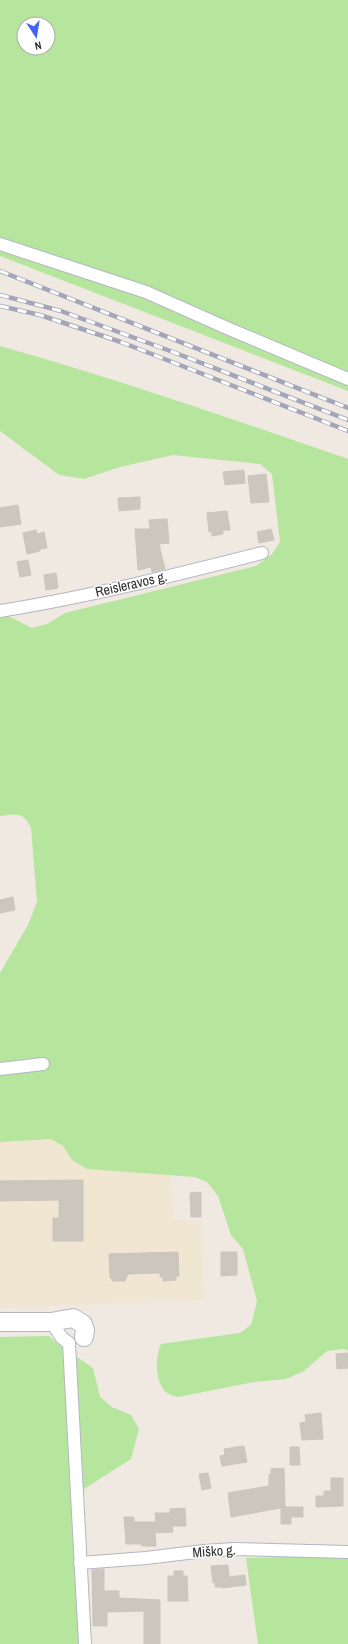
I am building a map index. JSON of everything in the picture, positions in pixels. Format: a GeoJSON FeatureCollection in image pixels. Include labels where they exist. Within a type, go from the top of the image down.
{"type":"FeatureCollection","features":[{"type":"Feature","properties":{"kind":"main road"},"geometry":{"type":"LineString","coordinates":[[0,1322],[51,1322],[73,1318],[79,1320],[83,1324],[85,1330],[76,1340]]}},
{"type":"Feature","properties":{"kind":"street"},"geometry":{"type":"LineString","coordinates":[[0,244],[146,292],[348,379]]}},
{"type":"Feature","properties":{"kind":"street","name":"Reisleravos g."},"geometry":{"type":"LineString","coordinates":[[0,611],[38,605],[112,589],[262,554]]}},
{"type":"Feature","properties":{"kind":"street"},"geometry":{"type":"LineString","coordinates":[[0,1069],[43,1064]]}},
{"type":"Feature","properties":{"kind":"street"},"geometry":{"type":"LineString","coordinates":[[51,1322],[62,1338],[76,1340],[80,1563],[85,1644]]}},
{"type":"Feature","properties":{"kind":"street","name":"Miško g."},"geometry":{"type":"LineString","coordinates":[[80,1563],[234,1549],[348,1552]]}},
{"type":"Feature","properties":{"kind":"shaded area"},"geometry":{"type":"Polygon","coordinates":[[[51,1139],[63,1146],[72,1160],[87,1169],[171,1175],[173,1219],[202,1222],[204,1300],[0,1308],[0,1142],[51,1139]]]}},
{"type":"Feature","properties":{"kind":"green space"},"geometry":{"type":"Polygon","coordinates":[[[0,0],[348,0],[348,391],[0,256],[0,0]]]}},
{"type":"Feature","properties":{"kind":"green space"},"geometry":{"type":"Polygon","coordinates":[[[0,346],[218,414],[348,459],[348,1351],[344,1349],[327,1351],[304,1371],[286,1379],[254,1382],[178,1397],[167,1393],[161,1385],[157,1361],[161,1344],[240,1333],[251,1325],[257,1301],[243,1249],[231,1235],[218,1196],[207,1182],[195,1177],[87,1169],[72,1160],[63,1146],[51,1139],[0,1142],[0,973],[28,925],[37,902],[31,828],[22,816],[15,814],[0,816],[0,606],[4,614],[32,628],[47,624],[65,613],[256,566],[272,554],[280,542],[272,474],[260,464],[173,455],[120,467],[84,479],[59,475],[0,431],[0,346]]]}},
{"type":"Feature","properties":{"kind":"green space"},"geometry":{"type":"Polygon","coordinates":[[[49,1336],[93,1368],[100,1397],[112,1407],[131,1415],[139,1429],[131,1459],[84,1489],[71,1501],[79,1644],[0,1644],[0,1337],[49,1336]]]}},
{"type":"Feature","properties":{"kind":"green space"},"geometry":{"type":"Polygon","coordinates":[[[348,1556],[348,1644],[258,1644],[246,1558],[348,1556]]]}},
{"type":"Feature","properties":{"kind":"building"},"geometry":{"type":"Polygon","coordinates":[[[244,470],[245,483],[225,485],[223,472],[244,470]]]}},
{"type":"Feature","properties":{"kind":"building"},"geometry":{"type":"Polygon","coordinates":[[[266,474],[269,502],[251,503],[248,476],[266,474]]]}},
{"type":"Feature","properties":{"kind":"building"},"geometry":{"type":"Polygon","coordinates":[[[140,497],[140,509],[119,511],[118,498],[140,497]]]}},
{"type":"Feature","properties":{"kind":"building"},"geometry":{"type":"Polygon","coordinates":[[[18,505],[21,524],[0,527],[0,508],[18,505]]]}},
{"type":"Feature","properties":{"kind":"building"},"geometry":{"type":"Polygon","coordinates":[[[227,511],[230,530],[223,530],[223,534],[212,536],[212,532],[209,532],[207,513],[227,511]]]}},
{"type":"Feature","properties":{"kind":"building"},"geometry":{"type":"Polygon","coordinates":[[[167,519],[169,543],[159,544],[165,569],[152,572],[151,567],[138,570],[135,529],[150,529],[149,520],[167,519]]]}},
{"type":"Feature","properties":{"kind":"building"},"geometry":{"type":"Polygon","coordinates":[[[271,529],[274,540],[259,543],[257,532],[271,529]]]}},
{"type":"Feature","properties":{"kind":"building"},"geometry":{"type":"Polygon","coordinates":[[[36,530],[37,534],[44,532],[47,548],[27,554],[23,533],[36,530]]]}},
{"type":"Feature","properties":{"kind":"building"},"geometry":{"type":"Polygon","coordinates":[[[28,560],[31,575],[20,577],[17,562],[28,560]]]}},
{"type":"Feature","properties":{"kind":"building"},"geometry":{"type":"Polygon","coordinates":[[[56,573],[58,588],[46,590],[44,575],[56,573]]]}},
{"type":"Feature","properties":{"kind":"building"},"geometry":{"type":"Polygon","coordinates":[[[13,897],[15,910],[0,913],[0,900],[13,897]]]}},
{"type":"Feature","properties":{"kind":"building"},"geometry":{"type":"Polygon","coordinates":[[[83,1180],[83,1241],[53,1241],[53,1218],[59,1218],[59,1200],[0,1201],[0,1181],[83,1180]]]}},
{"type":"Feature","properties":{"kind":"building"},"geometry":{"type":"Polygon","coordinates":[[[201,1192],[201,1217],[191,1217],[190,1193],[201,1192]]]}},
{"type":"Feature","properties":{"kind":"building"},"geometry":{"type":"Polygon","coordinates":[[[178,1252],[179,1276],[176,1276],[176,1280],[163,1281],[163,1277],[160,1277],[160,1273],[128,1274],[125,1281],[112,1281],[112,1278],[110,1278],[109,1254],[178,1252]]]}},
{"type":"Feature","properties":{"kind":"building"},"geometry":{"type":"Polygon","coordinates":[[[221,1252],[237,1252],[237,1275],[221,1276],[221,1252]]]}},
{"type":"Feature","properties":{"kind":"building"},"geometry":{"type":"Polygon","coordinates":[[[348,1353],[348,1368],[337,1369],[336,1354],[348,1353]]]}},
{"type":"Feature","properties":{"kind":"building"},"geometry":{"type":"Polygon","coordinates":[[[321,1413],[323,1439],[302,1440],[300,1423],[306,1422],[305,1415],[321,1413]]]}},
{"type":"Feature","properties":{"kind":"building"},"geometry":{"type":"Polygon","coordinates":[[[244,1446],[247,1462],[222,1466],[220,1456],[225,1455],[224,1449],[244,1446]]]}},
{"type":"Feature","properties":{"kind":"building"},"geometry":{"type":"Polygon","coordinates":[[[290,1447],[299,1447],[300,1465],[290,1465],[290,1447]]]}},
{"type":"Feature","properties":{"kind":"building"},"geometry":{"type":"Polygon","coordinates":[[[284,1468],[285,1507],[303,1507],[303,1517],[291,1517],[291,1524],[281,1524],[281,1508],[231,1517],[228,1493],[269,1486],[269,1474],[271,1474],[271,1469],[284,1468]]]}},
{"type":"Feature","properties":{"kind":"building"},"geometry":{"type":"Polygon","coordinates":[[[208,1473],[211,1488],[202,1490],[199,1474],[208,1473]]]}},
{"type":"Feature","properties":{"kind":"building"},"geometry":{"type":"Polygon","coordinates":[[[331,1478],[343,1478],[343,1506],[316,1507],[316,1496],[324,1496],[324,1491],[331,1491],[331,1478]]]}},
{"type":"Feature","properties":{"kind":"building"},"geometry":{"type":"Polygon","coordinates":[[[185,1508],[186,1526],[172,1526],[173,1532],[155,1533],[156,1546],[126,1544],[124,1517],[134,1517],[134,1522],[156,1522],[155,1513],[170,1513],[170,1509],[185,1508]]]}},
{"type":"Feature","properties":{"kind":"building"},"geometry":{"type":"Polygon","coordinates":[[[228,1565],[229,1577],[245,1575],[246,1585],[222,1588],[215,1587],[215,1582],[213,1583],[211,1566],[228,1565]]]}},
{"type":"Feature","properties":{"kind":"building"},"geometry":{"type":"Polygon","coordinates":[[[104,1569],[104,1591],[119,1591],[119,1598],[160,1600],[160,1644],[144,1644],[144,1611],[107,1612],[107,1626],[93,1626],[92,1570],[104,1569]]]}},
{"type":"Feature","properties":{"kind":"building"},"geometry":{"type":"Polygon","coordinates":[[[174,1571],[183,1571],[183,1576],[187,1576],[188,1601],[168,1601],[168,1576],[174,1576],[174,1571]]]}},
{"type":"Feature","properties":{"kind":"railway"},"geometry":{"type":"LineString","coordinates":[[0,271],[348,408]]}},
{"type":"Feature","properties":{"kind":"railway"},"geometry":{"type":"LineString","coordinates":[[0,295],[61,311],[173,352],[348,420]]}},
{"type":"Feature","properties":{"kind":"railway"},"geometry":{"type":"LineString","coordinates":[[0,306],[40,315],[121,342],[348,431]]}}]}
